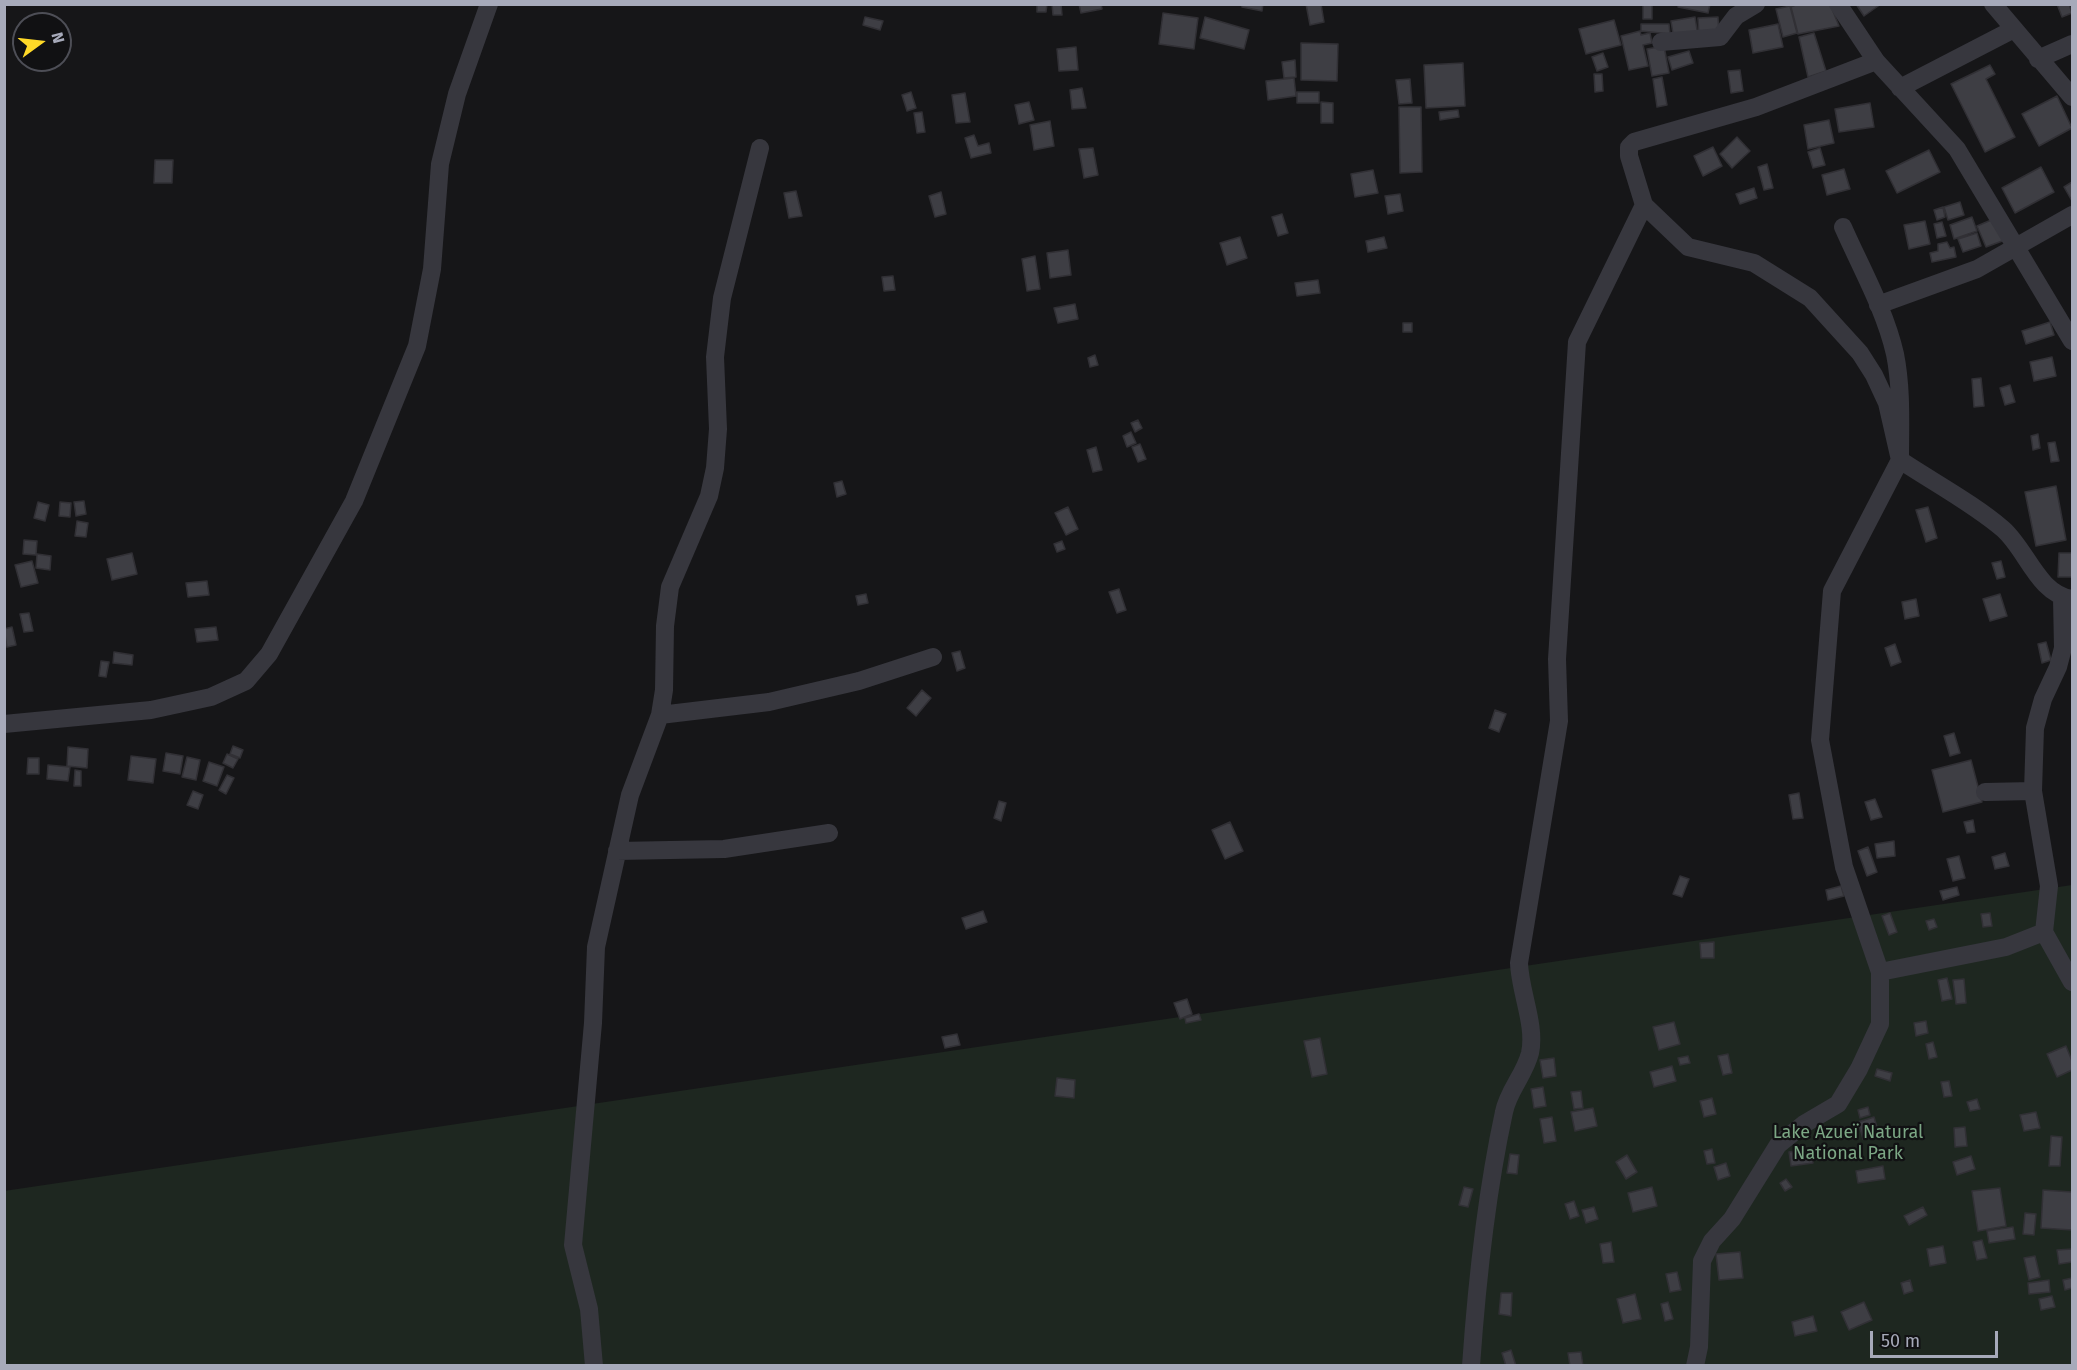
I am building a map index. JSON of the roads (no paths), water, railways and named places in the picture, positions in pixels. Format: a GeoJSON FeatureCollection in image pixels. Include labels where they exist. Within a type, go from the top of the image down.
{"type":"FeatureCollection","features":[{"type":"Feature","properties":{"kind":"street"},"geometry":{"type":"LineString","coordinates":[[4,724],[151,710],[211,697],[246,681],[269,654],[354,501],[417,346],[432,269],[440,164],[457,94],[489,4]]}},
{"type":"Feature","properties":{"kind":"street"},"geometry":{"type":"LineString","coordinates":[[1661,42],[1720,37],[1736,16],[1756,4]]}},
{"type":"Feature","properties":{"kind":"street"},"geometry":{"type":"LineString","coordinates":[[1838,4],[1876,61],[1957,149],[2073,341]]}},
{"type":"Feature","properties":{"kind":"street"},"geometry":{"type":"LineString","coordinates":[[1993,4],[2073,97]]}},
{"type":"Feature","properties":{"kind":"street"},"geometry":{"type":"LineString","coordinates":[[1900,88],[2014,29]]}},
{"type":"Feature","properties":{"kind":"street"},"geometry":{"type":"LineString","coordinates":[[2038,59],[2073,44]]}},
{"type":"Feature","properties":{"kind":"street"},"geometry":{"type":"LineString","coordinates":[[1876,61],[1756,107],[1634,142],[1629,147],[1629,156],[1644,205],[1688,247],[1754,264],[1810,298],[1860,353],[1875,375],[1887,403],[1900,460],[2004,530],[2051,590],[2067,598],[2063,648],[2058,667],[2043,699],[2036,728],[2033,791],[2049,886],[2044,932],[2073,982]]}},
{"type":"Feature","properties":{"kind":"street"},"geometry":{"type":"LineString","coordinates":[[594,1365],[589,1309],[573,1245],[593,1023],[596,947],[630,795],[660,715],[664,690],[665,626],[670,587],[709,496],[718,429],[716,357],[718,321],[760,148]]}},
{"type":"Feature","properties":{"kind":"street"},"geometry":{"type":"LineString","coordinates":[[1471,1365],[1484,1232],[1504,1108],[1530,1054],[1531,1033],[1520,984],[1519,963],[1559,721],[1557,659],[1577,342],[1644,205]]}},
{"type":"Feature","properties":{"kind":"street"},"geometry":{"type":"LineString","coordinates":[[1878,305],[1940,284],[2017,248],[2073,215]]}},
{"type":"Feature","properties":{"kind":"street"},"geometry":{"type":"LineString","coordinates":[[1695,1365],[1699,1347],[1702,1261],[1712,1241],[1738,1211],[1778,1145],[1804,1124],[1838,1104],[1859,1069],[1880,1024],[1880,972],[1844,867],[1820,741],[1826,638],[1832,591],[1900,460],[1900,398],[1895,353],[1878,305],[1843,227]]}},
{"type":"Feature","properties":{"kind":"street"},"geometry":{"type":"LineString","coordinates":[[660,715],[769,702],[859,681],[933,657]]}},
{"type":"Feature","properties":{"kind":"street"},"geometry":{"type":"LineString","coordinates":[[1985,792],[2033,791]]}},
{"type":"Feature","properties":{"kind":"street"},"geometry":{"type":"LineString","coordinates":[[617,851],[724,849],[829,833]]}},
{"type":"Feature","properties":{"kind":"street"},"geometry":{"type":"LineString","coordinates":[[1880,972],[2006,947],[2044,932]]}},
{"type":"Feature","properties":{"kind":"park label","name":"Lake Azueï Natural National Park"},"geometry":{"type":"Point","coordinates":[1848,1143]}}]}
